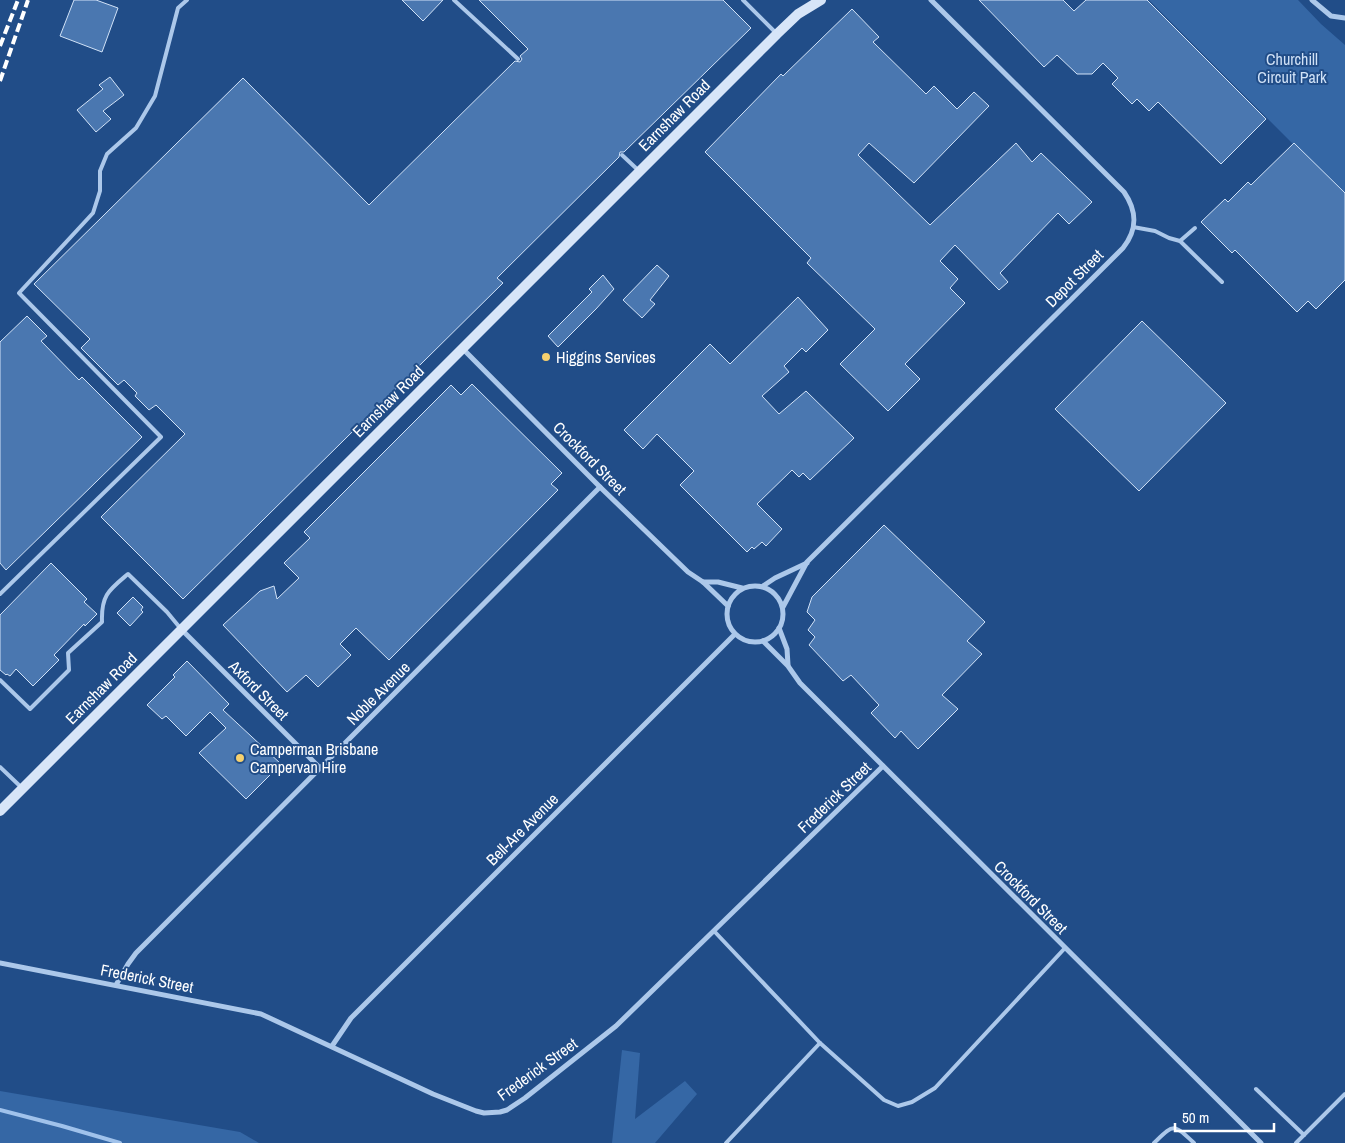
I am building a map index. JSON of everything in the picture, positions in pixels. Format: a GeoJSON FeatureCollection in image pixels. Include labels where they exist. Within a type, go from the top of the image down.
{"type":"FeatureCollection","features":[{"type":"Feature","properties":{"kind":"street","name":"Earnshaw Road"},"geometry":{"type":"LineString","coordinates":[[798,14],[806,0]]}},
{"type":"Feature","properties":{"kind":"street","name":"Earnshaw Road"},"geometry":{"type":"LineString","coordinates":[[0,811],[777,34],[798,14],[821,0]]}},
{"type":"Feature","properties":{"kind":"street"},"geometry":{"type":"LineString","coordinates":[[930,0],[1124,192],[1132,210],[1133,227]]}},
{"type":"Feature","properties":{"kind":"street"},"geometry":{"type":"LineString","coordinates":[[1312,0],[1331,16],[1345,18]]}},
{"type":"Feature","properties":{"kind":"street","name":"Depot Street"},"geometry":{"type":"LineString","coordinates":[[783,608],[807,562],[1122,248],[1132,234],[1133,227]]}},
{"type":"Feature","properties":{"kind":"street","name":"Crockford Street"},"geometry":{"type":"LineString","coordinates":[[462,348],[600,487],[688,572],[703,582],[728,606]]}},
{"type":"Feature","properties":{"kind":"street","name":"Noble Avenue"},"geometry":{"type":"LineString","coordinates":[[116,985],[136,953],[600,487]]}},
{"type":"Feature","properties":{"kind":"street","name":"Depot Street"},"geometry":{"type":"LineString","coordinates":[[763,586],[807,562]]}},
{"type":"Feature","properties":{"kind":"street"},"geometry":{"type":"LineString","coordinates":[[703,582],[718,582],[742,588],[756,585],[763,586],[776,594],[783,608],[782,622],[775,634],[763,641],[748,641],[735,634],[727,621],[728,606],[731,599],[742,588]]}},
{"type":"Feature","properties":{"kind":"street","name":"Crockford Street"},"geometry":{"type":"LineString","coordinates":[[779,628],[787,649],[788,666]]}},
{"type":"Feature","properties":{"kind":"street","name":"Axford Street"},"geometry":{"type":"LineString","coordinates":[[181,629],[320,768]]}},
{"type":"Feature","properties":{"kind":"street","name":"Bell-Are Avenue"},"geometry":{"type":"LineString","coordinates":[[332,1046],[350,1018],[735,634]]}},
{"type":"Feature","properties":{"kind":"street","name":"Crockford Street"},"geometry":{"type":"LineString","coordinates":[[763,641],[788,666],[800,683],[1261,1143]]}},
{"type":"Feature","properties":{"kind":"street","name":"Frederick Street"},"geometry":{"type":"LineString","coordinates":[[0,963],[249,1010],[272,1018],[433,1094],[476,1111],[484,1113],[500,1112],[507,1110],[524,1098],[616,1026],[883,766]]}},
{"type":"Feature","properties":{"kind":"lane"},"geometry":{"type":"LineString","coordinates":[[0,594],[161,437],[19,293],[93,214],[100,191],[100,171],[107,154],[136,128],[155,96],[178,8],[187,0]]}},
{"type":"Feature","properties":{"kind":"lane"},"geometry":{"type":"LineString","coordinates":[[454,0],[518,59]]}},
{"type":"Feature","properties":{"kind":"lane"},"geometry":{"type":"LineString","coordinates":[[743,0],[777,34]]}},
{"type":"Feature","properties":{"kind":"lane"},"geometry":{"type":"LineString","coordinates":[[622,155],[639,171]]}},
{"type":"Feature","properties":{"kind":"lane"},"geometry":{"type":"LineString","coordinates":[[1133,227],[1155,231],[1168,238],[1180,241],[1222,282]]}},
{"type":"Feature","properties":{"kind":"lane"},"geometry":{"type":"LineString","coordinates":[[1180,241],[1195,228]]}},
{"type":"Feature","properties":{"kind":"lane"},"geometry":{"type":"LineString","coordinates":[[0,680],[30,709],[69,670],[68,653],[102,622],[101,606],[107,591],[128,574],[168,612],[181,629]]}},
{"type":"Feature","properties":{"kind":"lane"},"geometry":{"type":"LineString","coordinates":[[0,767],[22,788]]}},
{"type":"Feature","properties":{"kind":"lane"},"geometry":{"type":"LineString","coordinates":[[714,930],[820,1043],[884,1100],[898,1106],[912,1102],[935,1088],[1066,948]]}},
{"type":"Feature","properties":{"kind":"lane"},"geometry":{"type":"LineString","coordinates":[[726,1143],[820,1043]]}},
{"type":"Feature","properties":{"kind":"lane"},"geometry":{"type":"LineString","coordinates":[[1256,1089],[1304,1135]]}},
{"type":"Feature","properties":{"kind":"lane"},"geometry":{"type":"LineString","coordinates":[[1296,1143],[1345,1094]]}},
{"type":"Feature","properties":{"kind":"lane"},"geometry":{"type":"LineString","coordinates":[[1154,1143],[1170,1128],[1175,1127],[1194,1143]]}},
{"type":"Feature","properties":{"kind":"green space","name":"Churchill Circuit Park"},"geometry":{"type":"Polygon","coordinates":[[[1149,0],[1298,0],[1345,45],[1345,196],[1149,0]]]}},
{"type":"Feature","properties":{"kind":"green space"},"geometry":{"type":"Polygon","coordinates":[[[622,1050],[640,1053],[635,1119],[685,1081],[697,1094],[655,1143],[612,1143],[622,1050]]]}},
{"type":"Feature","properties":{"kind":"green space"},"geometry":{"type":"Polygon","coordinates":[[[0,1091],[240,1132],[259,1143],[0,1143],[0,1091]]]}},
{"type":"Feature","properties":{"kind":"building"},"geometry":{"type":"Polygon","coordinates":[[[74,0],[96,0],[118,8],[102,52],[60,36],[74,0]]]}},
{"type":"Feature","properties":{"kind":"building"},"geometry":{"type":"Polygon","coordinates":[[[402,0],[443,0],[423,21],[402,0]]]}},
{"type":"Feature","properties":{"kind":"building"},"geometry":{"type":"Polygon","coordinates":[[[479,0],[723,0],[751,28],[624,152],[620,152],[619,157],[497,278],[503,283],[183,599],[101,517],[185,434],[156,405],[149,410],[135,396],[137,393],[124,380],[118,385],[81,348],[90,339],[34,284],[243,78],[369,205],[515,61],[520,62],[522,59],[520,56],[528,49],[479,0]]]}},
{"type":"Feature","properties":{"kind":"building"},"geometry":{"type":"Polygon","coordinates":[[[979,0],[1063,0],[1074,11],[1086,0],[1147,0],[1266,119],[1221,164],[1158,102],[1149,111],[1137,99],[1132,104],[1112,84],[1118,78],[1103,63],[1092,74],[1077,74],[1057,55],[1044,67],[979,0]]]}},
{"type":"Feature","properties":{"kind":"building"},"geometry":{"type":"Polygon","coordinates":[[[852,9],[879,37],[873,42],[926,94],[934,86],[957,109],[974,92],[989,106],[914,183],[869,143],[858,155],[930,225],[1016,143],[1032,162],[1041,153],[1092,202],[1069,224],[1058,213],[1000,273],[1008,282],[999,290],[955,245],[940,261],[958,279],[950,288],[965,303],[905,364],[920,379],[888,411],[840,364],[875,329],[807,263],[811,258],[705,152],[781,74],[783,76],[852,9]]]}},
{"type":"Feature","properties":{"kind":"building"},"geometry":{"type":"Polygon","coordinates":[[[110,77],[124,95],[103,111],[111,119],[96,132],[77,110],[103,89],[99,85],[110,77]]]}},
{"type":"Feature","properties":{"kind":"building"},"geometry":{"type":"Polygon","coordinates":[[[1294,143],[1345,193],[1345,280],[1316,309],[1308,301],[1297,312],[1235,250],[1232,253],[1201,222],[1225,199],[1228,202],[1248,182],[1251,185],[1294,143]]]}},
{"type":"Feature","properties":{"kind":"building"},"geometry":{"type":"Polygon","coordinates":[[[657,265],[669,276],[650,300],[655,304],[642,318],[623,300],[657,265]]]}},
{"type":"Feature","properties":{"kind":"building"},"geometry":{"type":"Polygon","coordinates":[[[603,275],[614,289],[558,347],[548,336],[592,292],[589,289],[603,275]]]}},
{"type":"Feature","properties":{"kind":"building"},"geometry":{"type":"Polygon","coordinates":[[[798,297],[828,330],[806,352],[802,348],[784,366],[789,372],[762,396],[779,414],[806,391],[854,438],[810,480],[803,473],[799,477],[792,470],[757,504],[782,529],[766,546],[762,542],[747,552],[680,485],[694,471],[657,434],[643,449],[624,430],[710,344],[730,364],[798,297]]]}},
{"type":"Feature","properties":{"kind":"building"},"geometry":{"type":"Polygon","coordinates":[[[27,316],[47,336],[41,341],[79,380],[82,377],[142,437],[6,570],[0,563],[0,342],[27,316]]]}},
{"type":"Feature","properties":{"kind":"building"},"geometry":{"type":"Polygon","coordinates":[[[1142,321],[1226,403],[1139,491],[1055,409],[1142,321]]]}},
{"type":"Feature","properties":{"kind":"building"},"geometry":{"type":"Polygon","coordinates":[[[472,384],[562,473],[551,484],[558,490],[389,660],[356,628],[340,644],[351,655],[318,687],[306,675],[287,692],[223,625],[260,591],[274,586],[277,599],[299,578],[284,563],[310,538],[304,532],[451,385],[461,395],[472,384]]]}},
{"type":"Feature","properties":{"kind":"building"},"geometry":{"type":"Polygon","coordinates":[[[884,525],[985,622],[967,641],[982,654],[942,695],[958,709],[918,749],[901,731],[895,738],[871,713],[879,705],[851,675],[843,681],[809,645],[815,637],[808,630],[815,620],[807,612],[812,597],[884,525]]]}},
{"type":"Feature","properties":{"kind":"building"},"geometry":{"type":"Polygon","coordinates":[[[51,563],[87,599],[84,602],[97,614],[85,626],[84,624],[54,655],[59,660],[33,686],[16,669],[10,676],[0,670],[0,615],[51,563]]]}},
{"type":"Feature","properties":{"kind":"building"},"geometry":{"type":"Polygon","coordinates":[[[133,597],[143,607],[141,610],[143,612],[130,626],[117,613],[133,597]]]}},
{"type":"Feature","properties":{"kind":"building"},"geometry":{"type":"Polygon","coordinates":[[[187,661],[229,704],[223,710],[281,764],[246,799],[199,753],[226,728],[210,712],[186,736],[166,716],[162,719],[147,705],[175,677],[173,675],[187,661]]]}},
{"type":"Feature","properties":{"kind":"waterway"},"geometry":{"type":"LineString","coordinates":[[0,1110],[120,1143]]}},
{"type":"Feature","properties":{"kind":"railway"},"geometry":{"type":"LineString","coordinates":[[0,46],[18,0]]}},
{"type":"Feature","properties":{"kind":"railway"},"geometry":{"type":"LineString","coordinates":[[0,81],[28,0]]}},
{"type":"Feature","properties":{"kind":"place","name":"Higgins Services"},"geometry":{"type":"Point","coordinates":[546,357]}},
{"type":"Feature","properties":{"kind":"place","name":"Camperman Brisbane Campervan Hire"},"geometry":{"type":"Point","coordinates":[240,758]}}]}
